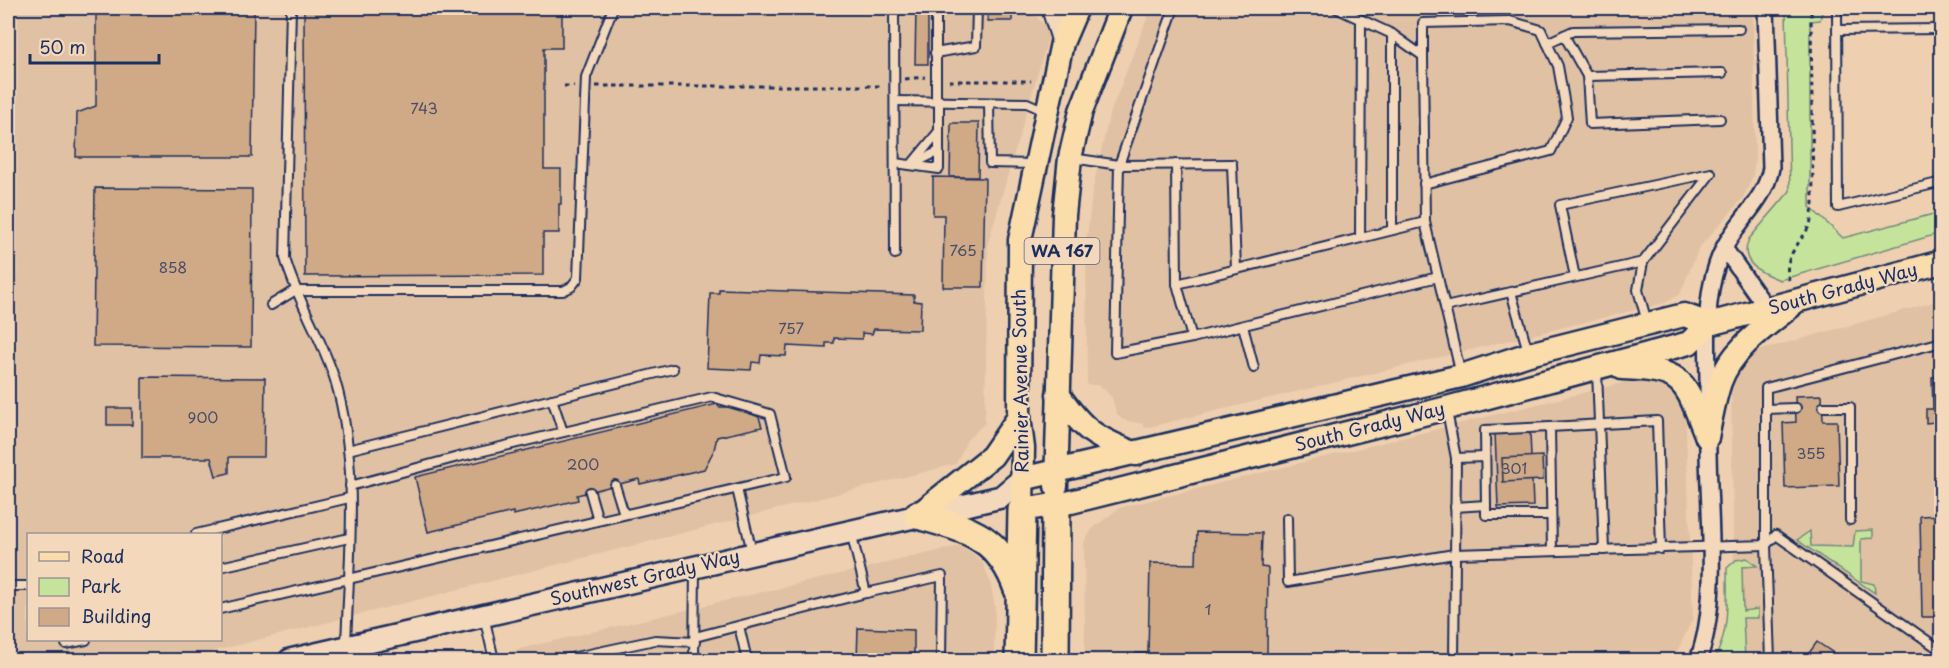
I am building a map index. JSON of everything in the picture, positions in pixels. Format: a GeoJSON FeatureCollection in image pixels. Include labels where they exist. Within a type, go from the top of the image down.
{"type":"FeatureCollection","features":[{"type":"Feature","properties":{"kind":"highway","name":"WA 167"},"geometry":{"type":"LineString","coordinates":[[1011,503],[1020,596]]}},
{"type":"Feature","properties":{"kind":"highway","name":"WA 167"},"geometry":{"type":"LineString","coordinates":[[1055,660],[1056,505]]}},
{"type":"Feature","properties":{"kind":"highway"},"geometry":{"type":"LineString","coordinates":[[918,515],[982,537],[1000,553],[1011,570],[1020,596],[1019,660]]}},
{"type":"Feature","properties":{"kind":"main road","name":"Rainier Avenue South"},"geometry":{"type":"LineString","coordinates":[[1011,503],[1022,478],[1023,448],[1019,417],[1020,240],[1062,43],[1077,8]]}},
{"type":"Feature","properties":{"kind":"main road","name":"Rainier Avenue South"},"geometry":{"type":"LineString","coordinates":[[1056,505],[1064,215],[1070,158],[1081,111],[1121,8]]}},
{"type":"Feature","properties":{"kind":"main road","name":"South Grady Way"},"geometry":{"type":"LineString","coordinates":[[1011,503],[1056,505],[1447,408],[1689,343],[1709,324],[1941,262]]}},
{"type":"Feature","properties":{"kind":"main road"},"geometry":{"type":"LineString","coordinates":[[1707,437],[1719,382],[1731,360],[1746,343],[1796,302]]}},
{"type":"Feature","properties":{"kind":"main road","name":"South Grady Way"},"geometry":{"type":"LineString","coordinates":[[1022,478],[1136,454],[1461,376],[1529,354],[1684,315],[1709,324]]}},
{"type":"Feature","properties":{"kind":"main road"},"geometry":{"type":"LineString","coordinates":[[1596,367],[1653,369],[1671,375],[1688,390],[1707,437]]}},
{"type":"Feature","properties":{"kind":"main road"},"geometry":{"type":"LineString","coordinates":[[1058,394],[1078,423],[1091,434],[1136,454]]}},
{"type":"Feature","properties":{"kind":"main road"},"geometry":{"type":"LineString","coordinates":[[918,515],[992,456],[1019,417]]}},
{"type":"Feature","properties":{"kind":"main road","name":"Southwest Grady Way"},"geometry":{"type":"LineString","coordinates":[[290,660],[346,653],[484,615],[918,515],[1011,503]]}},
{"type":"Feature","properties":{"kind":"street"},"geometry":{"type":"LineString","coordinates":[[1051,8],[1062,43]]}},
{"type":"Feature","properties":{"kind":"street"},"geometry":{"type":"LineString","coordinates":[[1698,660],[1706,637],[1709,607],[1707,437],[1711,290],[1724,248],[1761,197],[1768,183],[1771,168],[1766,8]]}},
{"type":"Feature","properties":{"kind":"street"},"geometry":{"type":"LineString","coordinates":[[1724,248],[1768,310]]}},
{"type":"Feature","properties":{"kind":"lane"},"geometry":{"type":"LineString","coordinates":[[291,8],[285,258],[294,291],[311,322],[335,381],[348,450],[350,486],[346,653]]}},
{"type":"Feature","properties":{"kind":"lane"},"geometry":{"type":"LineString","coordinates":[[271,305],[294,291],[563,291],[571,287],[578,278],[586,77],[613,8]]}},
{"type":"Feature","properties":{"kind":"lane"},"geometry":{"type":"LineString","coordinates":[[894,8],[895,254]]}},
{"type":"Feature","properties":{"kind":"lane"},"geometry":{"type":"LineString","coordinates":[[895,164],[939,170],[935,53],[936,8]]}},
{"type":"Feature","properties":{"kind":"lane"},"geometry":{"type":"LineString","coordinates":[[935,53],[976,46],[977,8]]}},
{"type":"Feature","properties":{"kind":"lane"},"geometry":{"type":"LineString","coordinates":[[1174,8],[1119,165],[1115,353],[1192,338],[1438,277]]}},
{"type":"Feature","properties":{"kind":"lane"},"geometry":{"type":"LineString","coordinates":[[1336,8],[1392,34],[1423,56]]}},
{"type":"Feature","properties":{"kind":"lane"},"geometry":{"type":"LineString","coordinates":[[1836,8],[1838,207],[1941,182]]}},
{"type":"Feature","properties":{"kind":"lane"},"geometry":{"type":"LineString","coordinates":[[1360,238],[1361,20]]}},
{"type":"Feature","properties":{"kind":"lane"},"geometry":{"type":"LineString","coordinates":[[1425,184],[1551,151],[1567,117],[1558,66],[1541,30],[1510,21],[1423,22],[1425,222],[1461,376]]}},
{"type":"Feature","properties":{"kind":"lane"},"geometry":{"type":"LineString","coordinates":[[1547,43],[1573,31],[1739,28]]}},
{"type":"Feature","properties":{"kind":"lane"},"geometry":{"type":"LineString","coordinates":[[1837,30],[1941,29]]}},
{"type":"Feature","properties":{"kind":"lane"},"geometry":{"type":"LineString","coordinates":[[1392,34],[1392,230]]}},
{"type":"Feature","properties":{"kind":"lane"},"geometry":{"type":"LineString","coordinates":[[1564,35],[1587,76],[1590,124],[1720,119]]}},
{"type":"Feature","properties":{"kind":"lane"},"geometry":{"type":"LineString","coordinates":[[1587,76],[1722,73]]}},
{"type":"Feature","properties":{"kind":"lane"},"geometry":{"type":"LineString","coordinates":[[895,101],[938,100],[1027,104],[1047,111]]}},
{"type":"Feature","properties":{"kind":"lane"},"geometry":{"type":"LineString","coordinates":[[989,103],[990,164],[1036,164]]}},
{"type":"Feature","properties":{"kind":"lane"},"geometry":{"type":"LineString","coordinates":[[911,165],[939,131]]}},
{"type":"Feature","properties":{"kind":"lane"},"geometry":{"type":"LineString","coordinates":[[911,165],[939,151]]}},
{"type":"Feature","properties":{"kind":"lane"},"geometry":{"type":"LineString","coordinates":[[1070,158],[1119,165],[1232,164],[1236,269]]}},
{"type":"Feature","properties":{"kind":"lane"},"geometry":{"type":"LineString","coordinates":[[1176,164],[1177,284],[1192,338]]}},
{"type":"Feature","properties":{"kind":"lane"},"geometry":{"type":"LineString","coordinates":[[1575,277],[1560,205],[1711,173],[1643,262],[1638,290],[1648,324]]}},
{"type":"Feature","properties":{"kind":"lane"},"geometry":{"type":"LineString","coordinates":[[1177,284],[1425,222]]}},
{"type":"Feature","properties":{"kind":"lane"},"geometry":{"type":"LineString","coordinates":[[1445,307],[1643,262]]}},
{"type":"Feature","properties":{"kind":"lane"},"geometry":{"type":"LineString","coordinates":[[1511,292],[1529,354]]}},
{"type":"Feature","properties":{"kind":"lane"},"geometry":{"type":"LineString","coordinates":[[1243,326],[1254,368]]}},
{"type":"Feature","properties":{"kind":"lane"},"geometry":{"type":"LineString","coordinates":[[1770,660],[1766,545],[1766,388],[1941,342]]}},
{"type":"Feature","properties":{"kind":"lane"},"geometry":{"type":"LineString","coordinates":[[1596,367],[1605,550]]}},
{"type":"Feature","properties":{"kind":"lane"},"geometry":{"type":"LineString","coordinates":[[348,450],[673,369]]}},
{"type":"Feature","properties":{"kind":"lane"},"geometry":{"type":"LineString","coordinates":[[222,609],[786,477],[770,414],[712,397],[598,428],[350,486]]}},
{"type":"Feature","properties":{"kind":"lane"},"geometry":{"type":"LineString","coordinates":[[552,399],[570,433]]}},
{"type":"Feature","properties":{"kind":"lane"},"geometry":{"type":"LineString","coordinates":[[1823,407],[1850,407],[1850,520]]}},
{"type":"Feature","properties":{"kind":"lane"},"geometry":{"type":"LineString","coordinates":[[1447,408],[1456,459],[1454,660]]}},
{"type":"Feature","properties":{"kind":"lane"},"geometry":{"type":"LineString","coordinates":[[1766,409],[1796,408]]}},
{"type":"Feature","properties":{"kind":"lane"},"geometry":{"type":"LineString","coordinates":[[1551,515],[1486,515],[1485,430],[1657,421],[1661,549]]}},
{"type":"Feature","properties":{"kind":"lane"},"geometry":{"type":"LineString","coordinates":[[1550,427],[1552,551]]}},
{"type":"Feature","properties":{"kind":"lane"},"geometry":{"type":"LineString","coordinates":[[1456,459],[1485,457]]}},
{"type":"Feature","properties":{"kind":"lane"},"geometry":{"type":"LineString","coordinates":[[615,485],[624,514]]}},
{"type":"Feature","properties":{"kind":"lane"},"geometry":{"type":"LineString","coordinates":[[737,489],[752,554]]}},
{"type":"Feature","properties":{"kind":"lane"},"geometry":{"type":"LineString","coordinates":[[590,492],[598,520]]}},
{"type":"Feature","properties":{"kind":"lane"},"geometry":{"type":"LineString","coordinates":[[200,533],[349,498]]}},
{"type":"Feature","properties":{"kind":"lane"},"geometry":{"type":"LineString","coordinates":[[1455,507],[1486,505]]}},
{"type":"Feature","properties":{"kind":"lane"},"geometry":{"type":"LineString","coordinates":[[1287,518],[1288,582],[1454,554],[1766,545],[1776,535],[1941,651]]}},
{"type":"Feature","properties":{"kind":"lane"},"geometry":{"type":"LineString","coordinates":[[851,531],[866,593]]}},
{"type":"Feature","properties":{"kind":"lane"},"geometry":{"type":"LineString","coordinates":[[222,567],[349,538]]}},
{"type":"Feature","properties":{"kind":"lane"},"geometry":{"type":"LineString","coordinates":[[694,660],[695,567]]}},
{"type":"Feature","properties":{"kind":"lane"},"geometry":{"type":"LineString","coordinates":[[561,660],[656,640],[695,639],[866,593],[942,576],[941,660]]}},
{"type":"Feature","properties":{"kind":"lane"},"geometry":{"type":"LineString","coordinates":[[8,586],[27,586]]}},
{"type":"Feature","properties":{"kind":"lane"},"geometry":{"type":"LineString","coordinates":[[484,615],[494,660]]}},
{"type":"Feature","properties":{"kind":"lane"},"geometry":{"type":"LineString","coordinates":[[739,626],[747,660]]}},
{"type":"Feature","properties":{"kind":"lane"},"geometry":{"type":"LineString","coordinates":[[66,641],[66,644],[78,641]]}},
{"type":"Feature","properties":{"kind":"path"},"geometry":{"type":"LineString","coordinates":[[1789,280],[1787,273],[1790,257],[1810,224],[1813,205],[1811,13],[1814,8]]}},
{"type":"Feature","properties":{"kind":"path"},"geometry":{"type":"LineString","coordinates":[[564,86],[894,86],[904,79],[924,76],[936,81],[1031,81]]}},
{"type":"Feature","properties":{"kind":"shaded area"},"geometry":{"type":"Polygon","coordinates":[[[18,8],[1029,8],[1050,32],[988,243],[985,423],[967,440],[956,464],[179,660],[15,660],[18,8]]]}},
{"type":"Feature","properties":{"kind":"shaded area"},"geometry":{"type":"Polygon","coordinates":[[[1151,8],[1753,8],[1755,157],[1753,176],[1743,198],[1699,248],[1680,294],[1665,303],[1145,428],[1143,424],[1123,420],[1117,415],[1112,398],[1105,390],[1097,385],[1087,385],[1086,247],[1092,192],[1109,116],[1151,8]]]}},
{"type":"Feature","properties":{"kind":"shaded area"},"geometry":{"type":"Polygon","coordinates":[[[1941,300],[1941,660],[1735,660],[1731,385],[1754,352],[1941,300]]]}},
{"type":"Feature","properties":{"kind":"shaded area"},"geometry":{"type":"Polygon","coordinates":[[[1651,376],[1669,383],[1685,401],[1693,618],[1673,660],[1085,660],[1084,542],[1092,529],[1119,508],[1651,376]]]}},
{"type":"Feature","properties":{"kind":"shaded area"},"geometry":{"type":"Polygon","coordinates":[[[959,546],[970,551],[983,563],[990,581],[995,607],[994,660],[472,660],[959,546]]]}},
{"type":"Feature","properties":{"kind":"green space"},"geometry":{"type":"Polygon","coordinates":[[[1788,8],[1823,8],[1820,20],[1810,21],[1810,207],[1843,238],[1941,212],[1941,233],[1780,280],[1753,266],[1749,261],[1746,247],[1749,239],[1790,191],[1786,11],[1788,8]]]}},
{"type":"Feature","properties":{"kind":"green space"},"geometry":{"type":"Polygon","coordinates":[[[1873,530],[1873,538],[1861,539],[1861,581],[1874,584],[1875,593],[1797,540],[1810,531],[1811,546],[1853,547],[1855,531],[1873,530]]]}},
{"type":"Feature","properties":{"kind":"green space"},"geometry":{"type":"Polygon","coordinates":[[[1747,558],[1757,566],[1742,567],[1743,611],[1758,609],[1758,618],[1743,618],[1745,660],[1714,660],[1725,627],[1727,568],[1736,560],[1747,558]]]}},
{"type":"Feature","properties":{"kind":"building"},"geometry":{"type":"Polygon","coordinates":[[[96,8],[254,8],[252,157],[76,157],[77,113],[96,106],[96,8]]]}},
{"type":"Feature","properties":{"kind":"building"},"geometry":{"type":"Polygon","coordinates":[[[304,8],[558,8],[558,12],[562,12],[562,48],[544,48],[544,169],[561,169],[561,204],[559,204],[559,233],[543,233],[543,275],[305,276],[304,8]]]}},
{"type":"Feature","properties":{"kind":"building"},"geometry":{"type":"Polygon","coordinates":[[[916,8],[928,8],[928,64],[915,64],[916,8]]]}},
{"type":"Feature","properties":{"kind":"building"},"geometry":{"type":"Polygon","coordinates":[[[988,8],[1012,8],[1012,21],[988,21],[988,8]]]}},
{"type":"Feature","properties":{"kind":"building"},"geometry":{"type":"Polygon","coordinates":[[[951,123],[979,123],[978,177],[950,177],[951,123]]]}},
{"type":"Feature","properties":{"kind":"building"},"geometry":{"type":"Polygon","coordinates":[[[933,177],[985,178],[983,287],[943,287],[944,215],[933,215],[933,177]]]}},
{"type":"Feature","properties":{"kind":"building"},"geometry":{"type":"Polygon","coordinates":[[[95,188],[252,189],[251,347],[93,346],[95,188]]]}},
{"type":"Feature","properties":{"kind":"building"},"geometry":{"type":"Polygon","coordinates":[[[719,289],[914,295],[914,301],[921,302],[920,330],[874,329],[872,334],[862,333],[862,339],[834,338],[834,343],[826,343],[826,348],[787,346],[786,356],[761,355],[760,363],[752,362],[751,370],[707,368],[710,293],[719,293],[719,289]]]}},
{"type":"Feature","properties":{"kind":"building"},"geometry":{"type":"Polygon","coordinates":[[[142,377],[265,378],[264,457],[229,457],[229,473],[216,476],[211,458],[142,458],[142,377]]]}},
{"type":"Feature","properties":{"kind":"building"},"geometry":{"type":"Polygon","coordinates":[[[1932,377],[1942,377],[1942,450],[1935,451],[1935,422],[1926,423],[1926,409],[1933,409],[1932,377]]]}},
{"type":"Feature","properties":{"kind":"building"},"geometry":{"type":"Polygon","coordinates":[[[1822,395],[1823,421],[1837,421],[1839,486],[1785,488],[1783,423],[1796,422],[1795,396],[1822,395]]]}},
{"type":"Feature","properties":{"kind":"building"},"geometry":{"type":"Polygon","coordinates":[[[717,404],[719,407],[734,407],[759,417],[762,427],[717,437],[714,450],[704,469],[640,484],[639,479],[577,495],[578,500],[513,515],[513,512],[428,532],[415,477],[717,404]]]}},
{"type":"Feature","properties":{"kind":"building"},"geometry":{"type":"Polygon","coordinates":[[[107,408],[132,408],[132,425],[107,425],[107,408]]]}},
{"type":"Feature","properties":{"kind":"building"},"geometry":{"type":"Polygon","coordinates":[[[1530,432],[1533,506],[1498,507],[1495,433],[1530,432]]]}},
{"type":"Feature","properties":{"kind":"building"},"geometry":{"type":"Polygon","coordinates":[[[1542,456],[1543,480],[1503,482],[1502,458],[1542,456]]]}},
{"type":"Feature","properties":{"kind":"building"},"geometry":{"type":"Polygon","coordinates":[[[1942,515],[1942,617],[1922,617],[1920,516],[1942,515]]]}},
{"type":"Feature","properties":{"kind":"building"},"geometry":{"type":"Polygon","coordinates":[[[1197,532],[1262,533],[1261,567],[1268,568],[1267,654],[1314,655],[1314,660],[1136,660],[1136,653],[1148,653],[1150,563],[1196,564],[1197,532]]]}},
{"type":"Feature","properties":{"kind":"building"},"geometry":{"type":"Polygon","coordinates":[[[858,628],[914,630],[914,660],[857,660],[858,628]]]}},
{"type":"Feature","properties":{"kind":"building"},"geometry":{"type":"Polygon","coordinates":[[[1817,642],[1844,660],[1804,660],[1817,642]]]}}]}
